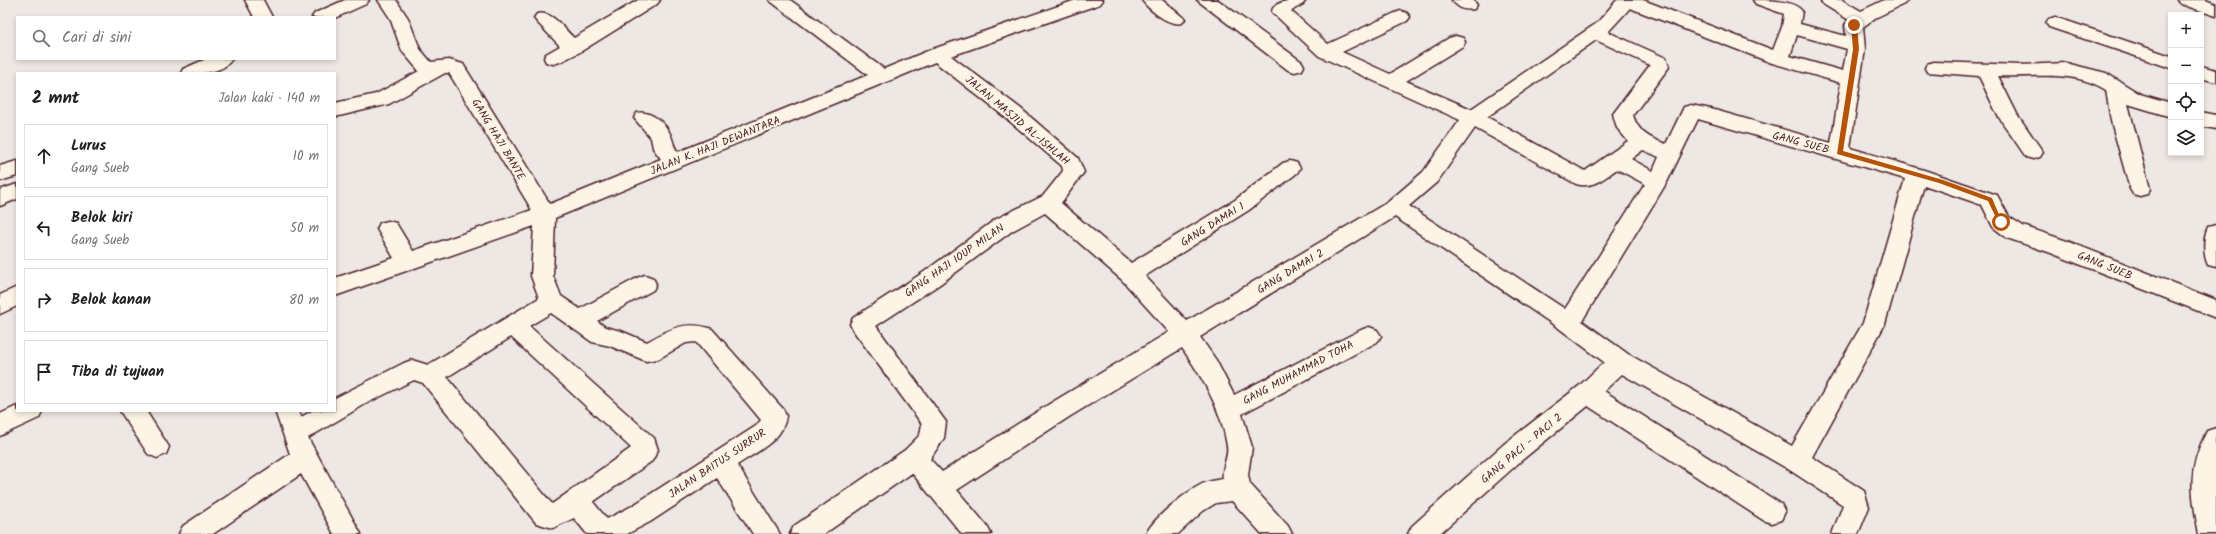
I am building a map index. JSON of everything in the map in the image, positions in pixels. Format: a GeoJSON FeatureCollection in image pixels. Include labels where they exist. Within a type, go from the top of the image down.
{"type":"FeatureCollection","features":[{"type":"Feature","properties":{"kind":"street"},"geometry":{"type":"LineString","coordinates":[[254,0],[262,16]]}},
{"type":"Feature","properties":{"kind":"street"},"geometry":{"type":"LineString","coordinates":[[323,16],[360,0]]}},
{"type":"Feature","properties":{"kind":"street"},"geometry":{"type":"LineString","coordinates":[[387,0],[399,18],[411,50],[426,68],[445,68]]}},
{"type":"Feature","properties":{"kind":"street"},"geometry":{"type":"LineString","coordinates":[[553,58],[573,48],[651,0]]}},
{"type":"Feature","properties":{"kind":"street"},"geometry":{"type":"LineString","coordinates":[[778,0],[882,76]]}},
{"type":"Feature","properties":{"kind":"street","name":"JALAN K. HAJI DEWANTARA"},"geometry":{"type":"LineString","coordinates":[[336,287],[407,260],[545,214],[937,54],[1094,0]]}},
{"type":"Feature","properties":{"kind":"street"},"geometry":{"type":"LineString","coordinates":[[1151,0],[1176,19]]}},
{"type":"Feature","properties":{"kind":"street"},"geometry":{"type":"LineString","coordinates":[[1206,0],[1295,66]]}},
{"type":"Feature","properties":{"kind":"street"},"geometry":{"type":"LineString","coordinates":[[1297,0],[1281,9],[1281,12],[1326,52],[1472,118],[1583,179],[1590,178],[1641,142]]}},
{"type":"Feature","properties":{"kind":"street"},"geometry":{"type":"LineString","coordinates":[[1627,0],[1779,59],[1851,80]]}},
{"type":"Feature","properties":{"kind":"street","name":"GANG DAMAI 2"},"geometry":{"type":"LineString","coordinates":[[940,487],[1060,410],[1395,207],[1430,177],[1472,118],[1603,27],[1627,0]]}},
{"type":"Feature","properties":{"kind":"street"},"geometry":{"type":"LineString","coordinates":[[1762,0],[1794,11],[1791,27],[1779,59]]}},
{"type":"Feature","properties":{"kind":"street"},"geometry":{"type":"LineString","coordinates":[[1829,0],[1861,19]]}},
{"type":"Feature","properties":{"kind":"street"},"geometry":{"type":"LineString","coordinates":[[1839,152],[1851,80],[1855,45],[1854,25],[1861,19],[1898,0]]}},
{"type":"Feature","properties":{"kind":"street"},"geometry":{"type":"LineString","coordinates":[[2187,0],[2216,10]]}},
{"type":"Feature","properties":{"kind":"street"},"geometry":{"type":"LineString","coordinates":[[543,18],[573,48]]}},
{"type":"Feature","properties":{"kind":"street"},"geometry":{"type":"LineString","coordinates":[[1326,52],[1401,18]]}},
{"type":"Feature","properties":{"kind":"street"},"geometry":{"type":"LineString","coordinates":[[2055,23],[2168,61]]}},
{"type":"Feature","properties":{"kind":"street"},"geometry":{"type":"LineString","coordinates":[[1791,27],[1855,45]]}},
{"type":"Feature","properties":{"kind":"street"},"geometry":{"type":"LineString","coordinates":[[1595,33],[1659,62],[1660,67],[1623,114],[1627,128],[1641,142],[1670,153]]}},
{"type":"Feature","properties":{"kind":"street"},"geometry":{"type":"LineString","coordinates":[[1392,81],[1456,42]]}},
{"type":"Feature","properties":{"kind":"street","name":"JALAN MASJID AL-ISHLAH"},"geometry":{"type":"LineString","coordinates":[[937,54],[1013,113],[1071,163],[1074,172],[1050,201]]}},
{"type":"Feature","properties":{"kind":"street"},"geometry":{"type":"LineString","coordinates":[[192,72],[221,60]]}},
{"type":"Feature","properties":{"kind":"street"},"geometry":{"type":"LineString","coordinates":[[336,110],[382,99],[445,68]]}},
{"type":"Feature","properties":{"kind":"street","name":"GANG HAJI BANTE"},"geometry":{"type":"LineString","coordinates":[[445,68],[456,68],[507,154],[545,214]]}},
{"type":"Feature","properties":{"kind":"street"},"geometry":{"type":"LineString","coordinates":[[1934,68],[2020,71],[2066,69],[2099,77],[2115,89],[2133,99],[2168,109]]}},
{"type":"Feature","properties":{"kind":"street"},"geometry":{"type":"LineString","coordinates":[[1985,69],[2008,116],[2033,152]]}},
{"type":"Feature","properties":{"kind":"street"},"geometry":{"type":"LineString","coordinates":[[2204,73],[2216,76]]}},
{"type":"Feature","properties":{"kind":"street"},"geometry":{"type":"LineString","coordinates":[[2115,89],[2121,121],[2140,189]]}},
{"type":"Feature","properties":{"kind":"street","name":"GANG SUEB"},"geometry":{"type":"LineString","coordinates":[[1568,323],[1656,182],[1670,153],[1682,134],[1691,112],[1704,113],[1760,131],[1839,152],[1917,175],[1990,200],[2001,222],[2015,232],[2059,247],[2216,309]]}},
{"type":"Feature","properties":{"kind":"street"},"geometry":{"type":"LineString","coordinates":[[644,118],[660,136],[663,148],[675,162]]}},
{"type":"Feature","properties":{"kind":"street"},"geometry":{"type":"LineString","coordinates":[[2204,119],[2216,122]]}},
{"type":"Feature","properties":{"kind":"street"},"geometry":{"type":"LineString","coordinates":[[1617,160],[1656,182]]}},
{"type":"Feature","properties":{"kind":"street"},"geometry":{"type":"LineString","coordinates":[[0,174],[16,168]]}},
{"type":"Feature","properties":{"kind":"street","name":"GANG DAMAI 1"},"geometry":{"type":"LineString","coordinates":[[1130,274],[1242,206],[1290,168]]}},
{"type":"Feature","properties":{"kind":"street"},"geometry":{"type":"LineString","coordinates":[[1797,461],[1874,324],[1917,175]]}},
{"type":"Feature","properties":{"kind":"street"},"geometry":{"type":"LineString","coordinates":[[0,198],[16,191]]}},
{"type":"Feature","properties":{"kind":"street"},"geometry":{"type":"LineString","coordinates":[[1050,201],[1052,207],[1064,220],[1130,274],[1186,335],[1208,367],[1229,409],[1240,447],[1235,475],[1238,489],[1279,534]]}},
{"type":"Feature","properties":{"kind":"street","name":"GANG HAJI IOUP MILAN"},"geometry":{"type":"LineString","coordinates":[[914,458],[931,442],[935,433],[934,422],[861,324],[932,278],[1004,225],[1050,201]]}},
{"type":"Feature","properties":{"kind":"street"},"geometry":{"type":"LineString","coordinates":[[1395,207],[1568,323],[1620,361],[1797,461],[1855,499],[1856,507],[1845,534]]}},
{"type":"Feature","properties":{"kind":"street"},"geometry":{"type":"LineString","coordinates":[[431,375],[512,324],[552,301],[542,276],[545,214]]}},
{"type":"Feature","properties":{"kind":"street"},"geometry":{"type":"LineString","coordinates":[[388,229],[407,260]]}},
{"type":"Feature","properties":{"kind":"street"},"geometry":{"type":"LineString","coordinates":[[2216,233],[2216,259]]}},
{"type":"Feature","properties":{"kind":"street"},"geometry":{"type":"LineString","coordinates":[[578,321],[645,284]]}},
{"type":"Feature","properties":{"kind":"street"},"geometry":{"type":"LineString","coordinates":[[0,305],[16,297]]}},
{"type":"Feature","properties":{"kind":"street","name":"JALAN BAITUS SURRUR"},"geometry":{"type":"LineString","coordinates":[[552,301],[600,336],[613,337],[646,352],[650,352],[687,332],[695,331],[704,335],[774,416],[773,424],[765,433],[641,514],[603,534]]}},
{"type":"Feature","properties":{"kind":"street"},"geometry":{"type":"LineString","coordinates":[[336,409],[412,370],[431,375],[545,515],[550,518],[556,517],[576,500],[643,453],[646,450],[645,445],[512,324]]}},
{"type":"Feature","properties":{"kind":"street","name":"GANG MUHAMMAD TOHA"},"geometry":{"type":"LineString","coordinates":[[1229,409],[1369,336]]}},
{"type":"Feature","properties":{"kind":"street","name":"GANG PACI - PACI 2"},"geometry":{"type":"LineString","coordinates":[[1421,534],[1513,452],[1587,393],[1620,361]]}},
{"type":"Feature","properties":{"kind":"street"},"geometry":{"type":"LineString","coordinates":[[1587,393],[1772,512]]}},
{"type":"Feature","properties":{"kind":"street"},"geometry":{"type":"LineString","coordinates":[[0,426],[28,412]]}},
{"type":"Feature","properties":{"kind":"street"},"geometry":{"type":"LineString","coordinates":[[133,412],[157,447]]}},
{"type":"Feature","properties":{"kind":"street"},"geometry":{"type":"LineString","coordinates":[[287,412],[294,434],[305,458],[348,534]]}},
{"type":"Feature","properties":{"kind":"street"},"geometry":{"type":"LineString","coordinates":[[294,434],[331,412]]}},
{"type":"Feature","properties":{"kind":"street"},"geometry":{"type":"LineString","coordinates":[[2212,534],[2204,489],[2207,463],[2216,438]]}},
{"type":"Feature","properties":{"kind":"street"},"geometry":{"type":"LineString","coordinates":[[192,534],[305,458]]}},
{"type":"Feature","properties":{"kind":"street"},"geometry":{"type":"LineString","coordinates":[[803,534],[914,458],[940,487],[978,534]]}},
{"type":"Feature","properties":{"kind":"street"},"geometry":{"type":"LineString","coordinates":[[721,462],[767,534]]}},
{"type":"Feature","properties":{"kind":"street"},"geometry":{"type":"LineString","coordinates":[[1159,534],[1194,503],[1211,492],[1238,489]]}},
{"type":"Feature","properties":{"kind":"street"},"geometry":{"type":"LineString","coordinates":[[576,500],[603,534]]}},
{"type":"Feature","properties":{"kind":"route"},"geometry":{"type":"LineString","coordinates":[[1854,25],[1856,49],[1839,152],[1941,182],[1990,200],[2001,222]]}}]}
